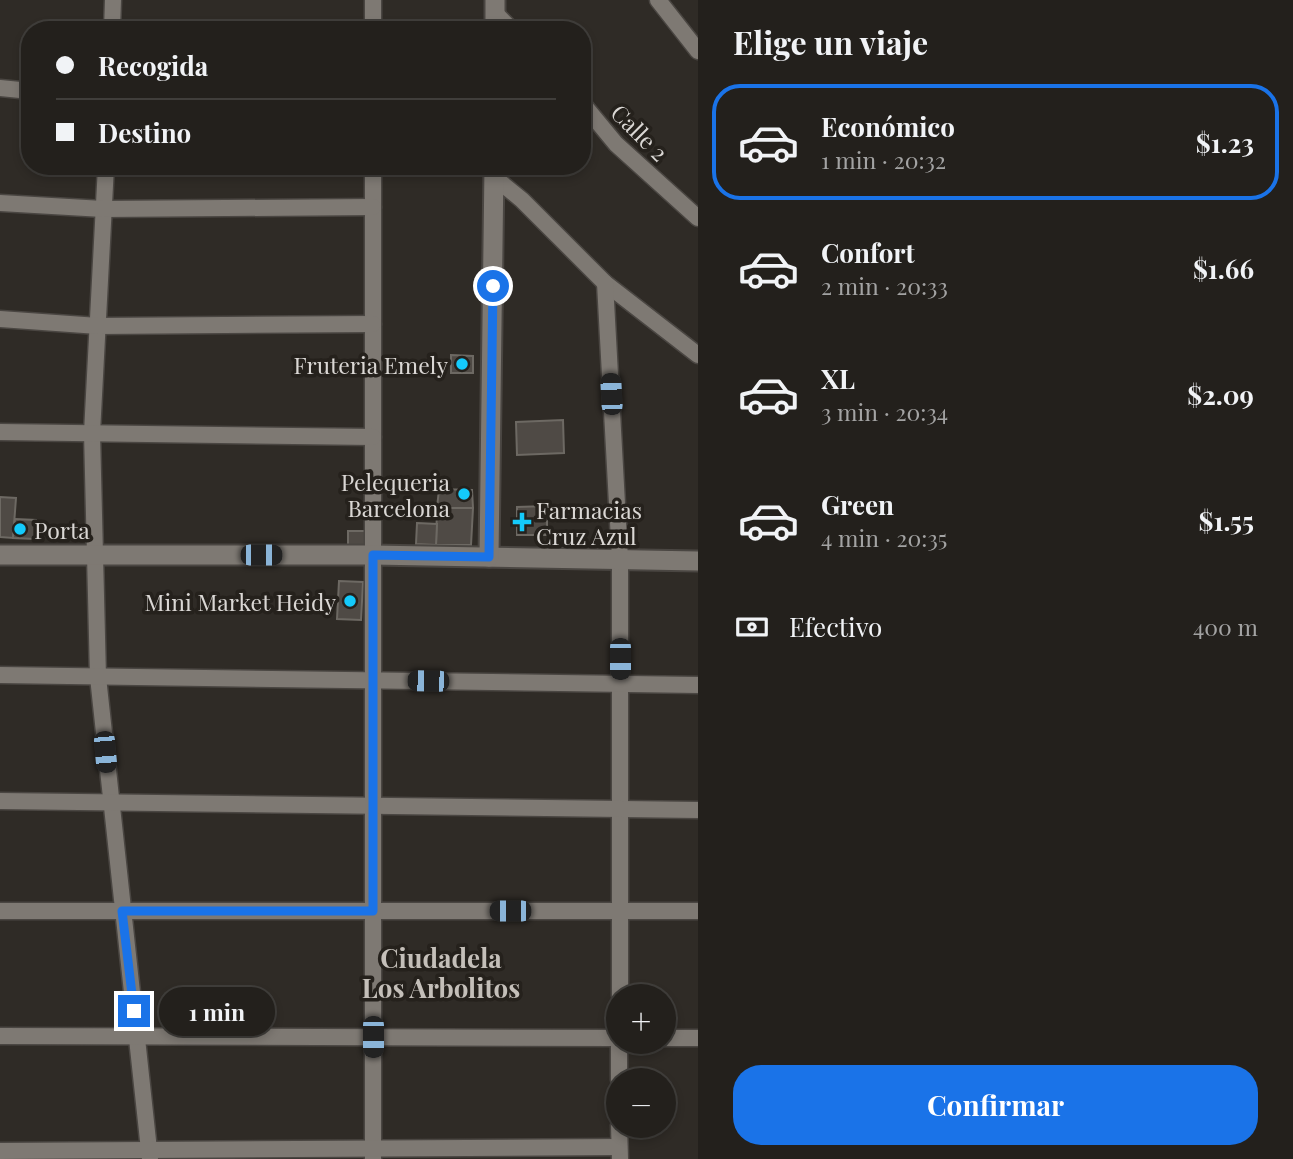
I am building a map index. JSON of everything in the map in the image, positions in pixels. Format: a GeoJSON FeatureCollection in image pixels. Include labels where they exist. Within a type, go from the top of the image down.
{"type":"FeatureCollection","features":[{"type":"Feature","properties":{"kind":"street"},"geometry":{"type":"LineString","coordinates":[[112,21],[113,0]]}},
{"type":"Feature","properties":{"kind":"street"},"geometry":{"type":"LineString","coordinates":[[373,0],[373,21]]}},
{"type":"Feature","properties":{"kind":"street"},"geometry":{"type":"LineString","coordinates":[[657,0],[698,51]]}},
{"type":"Feature","properties":{"kind":"street"},"geometry":{"type":"LineString","coordinates":[[0,88],[21,90]]}},
{"type":"Feature","properties":{"kind":"street","name":"Calle 2"},"geometry":{"type":"LineString","coordinates":[[591,114],[616,144],[698,218]]}},
{"type":"Feature","properties":{"kind":"street"},"geometry":{"type":"LineString","coordinates":[[105,175],[92,433],[99,677],[110,803],[150,1155]]}},
{"type":"Feature","properties":{"kind":"street"},"geometry":{"type":"LineString","coordinates":[[373,175],[373,1154]]}},
{"type":"Feature","properties":{"kind":"street"},"geometry":{"type":"LineString","coordinates":[[489,557],[494,175]]}},
{"type":"Feature","properties":{"kind":"street"},"geometry":{"type":"LineString","coordinates":[[497,175],[604,283],[698,355]]}},
{"type":"Feature","properties":{"kind":"street"},"geometry":{"type":"LineString","coordinates":[[0,203],[103,209],[373,207]]}},
{"type":"Feature","properties":{"kind":"street"},"geometry":{"type":"LineString","coordinates":[[604,283],[620,559],[620,984]]}},
{"type":"Feature","properties":{"kind":"street"},"geometry":{"type":"LineString","coordinates":[[0,319],[98,326],[373,324]]}},
{"type":"Feature","properties":{"kind":"street"},"geometry":{"type":"LineString","coordinates":[[0,432],[373,437]]}},
{"type":"Feature","properties":{"kind":"street"},"geometry":{"type":"LineString","coordinates":[[0,555],[373,555],[698,561]]}},
{"type":"Feature","properties":{"kind":"street"},"geometry":{"type":"LineString","coordinates":[[0,675],[698,685]]}},
{"type":"Feature","properties":{"kind":"street"},"geometry":{"type":"LineString","coordinates":[[0,801],[698,810]]}},
{"type":"Feature","properties":{"kind":"street"},"geometry":{"type":"LineString","coordinates":[[0,911],[698,911]]}},
{"type":"Feature","properties":{"kind":"street"},"geometry":{"type":"LineString","coordinates":[[0,1036],[606,1040]]}},
{"type":"Feature","properties":{"kind":"street"},"geometry":{"type":"LineString","coordinates":[[676,1038],[698,1038]]}},
{"type":"Feature","properties":{"kind":"street"},"geometry":{"type":"LineString","coordinates":[[0,1151],[150,1155],[620,1153]]}},
{"type":"Feature","properties":{"kind":"building","name":"Fruteria Emely"},"geometry":{"type":"Polygon","coordinates":[[[451,355],[473,356],[473,373],[451,373],[451,355]]]}},
{"type":"Feature","properties":{"kind":"building"},"geometry":{"type":"Polygon","coordinates":[[[563,420],[564,453],[517,455],[516,422],[563,420]]]}},
{"type":"Feature","properties":{"kind":"building"},"geometry":{"type":"Polygon","coordinates":[[[439,489],[472,490],[473,508],[437,508],[439,489]]]}},
{"type":"Feature","properties":{"kind":"building"},"geometry":{"type":"Polygon","coordinates":[[[0,497],[16,498],[13,538],[0,537],[0,497]]]}},
{"type":"Feature","properties":{"kind":"building"},"geometry":{"type":"Polygon","coordinates":[[[547,506],[547,535],[517,535],[517,507],[547,506]]]}},
{"type":"Feature","properties":{"kind":"building"},"geometry":{"type":"Polygon","coordinates":[[[437,508],[473,508],[471,545],[436,545],[437,508]]]}},
{"type":"Feature","properties":{"kind":"building"},"geometry":{"type":"Polygon","coordinates":[[[15,519],[36,520],[35,539],[13,538],[15,519]]]}},
{"type":"Feature","properties":{"kind":"building"},"geometry":{"type":"Polygon","coordinates":[[[417,523],[437,524],[436,545],[416,544],[417,523]]]}},
{"type":"Feature","properties":{"kind":"building"},"geometry":{"type":"Polygon","coordinates":[[[348,531],[365,531],[365,547],[348,546],[348,531]]]}},
{"type":"Feature","properties":{"kind":"building","name":"Mini Market Heidy"},"geometry":{"type":"Polygon","coordinates":[[[339,581],[363,582],[361,620],[337,619],[339,581]]]}},
{"type":"Feature","properties":{"kind":"place","name":"Fruteria Emely"},"geometry":{"type":"Point","coordinates":[462,364]}},
{"type":"Feature","properties":{"kind":"place","name":"Pelequeria Barcelona"},"geometry":{"type":"Point","coordinates":[464,494]}},
{"type":"Feature","properties":{"kind":"place","name":"Farmacias Cruz Azul"},"geometry":{"type":"Point","coordinates":[522,522]}},
{"type":"Feature","properties":{"kind":"place","name":"Porta"},"geometry":{"type":"Point","coordinates":[20,529]}},
{"type":"Feature","properties":{"kind":"place","name":"Mini Market Heidy"},"geometry":{"type":"Point","coordinates":[350,601]}},
{"type":"Feature","properties":{"kind":"district","name":"Ciudadela Los Arbolitos"},"geometry":{"type":"Point","coordinates":[441,972]}},
{"type":"Feature","properties":{"kind":"route"},"geometry":{"type":"LineString","coordinates":[[134,1011],[122,911],[373,911],[373,555],[489,557],[493,286]]}}]}
